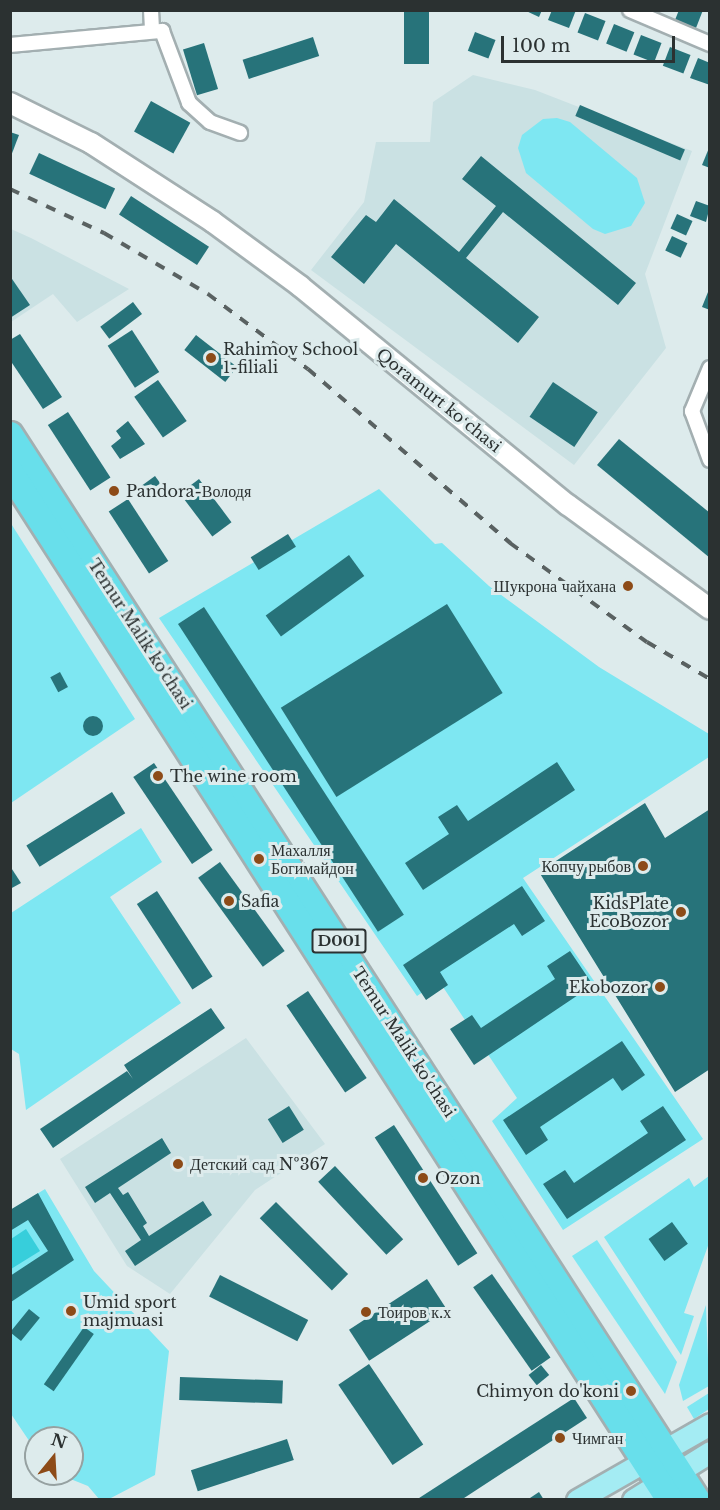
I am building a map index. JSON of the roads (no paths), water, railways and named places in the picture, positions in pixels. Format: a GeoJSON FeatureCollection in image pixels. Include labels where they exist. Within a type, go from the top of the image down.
{"type":"FeatureCollection","features":[{"type":"Feature","properties":{"kind":"highway","name":"Temur Malik ko'chasi"},"geometry":{"type":"LineString","coordinates":[[10,435],[219,776],[665,1472],[698,1500]]}},
{"type":"Feature","properties":{"kind":"highway","name":"Temur Malik ko'chasi"},"geometry":{"type":"LineString","coordinates":[[10,472],[219,776]]}},
{"type":"Feature","properties":{"kind":"main road","name":"Qoramurt koʻchasi"},"geometry":{"type":"LineString","coordinates":[[10,103],[91,143],[221,229],[568,505],[710,609]]}},
{"type":"Feature","properties":{"kind":"main road","name":"Qoramurt koʻchasi"},"geometry":{"type":"LineString","coordinates":[[10,112],[112,167],[275,279],[565,509],[710,615]]}},
{"type":"Feature","properties":{"kind":"main road"},"geometry":{"type":"LineString","coordinates":[[633,1500],[665,1472],[710,1424]]}},
{"type":"Feature","properties":{"kind":"main road"},"geometry":{"type":"LineString","coordinates":[[577,1500],[665,1472],[710,1452]]}},
{"type":"Feature","properties":{"kind":"street"},"geometry":{"type":"LineString","coordinates":[[152,10],[152,29]]}},
{"type":"Feature","properties":{"kind":"street"},"geometry":{"type":"LineString","coordinates":[[630,10],[710,44]]}},
{"type":"Feature","properties":{"kind":"street"},"geometry":{"type":"LineString","coordinates":[[10,45],[152,29],[167,34],[189,103],[210,122],[240,133]]}},
{"type":"Feature","properties":{"kind":"street"},"geometry":{"type":"LineString","coordinates":[[710,368],[692,411],[710,460]]}},
{"type":"Feature","properties":{"kind":"railway"},"geometry":{"type":"LineString","coordinates":[[10,189],[104,233],[208,294],[308,369],[510,543],[647,642],[710,679]]}},
{"type":"Feature","properties":{"kind":"place","name":"Rahimov School 1-filiali"},"geometry":{"type":"Point","coordinates":[211,358]}},
{"type":"Feature","properties":{"kind":"place","name":"Pandora-Володя"},"geometry":{"type":"Point","coordinates":[114,491]}},
{"type":"Feature","properties":{"kind":"place","name":"Шукрона чайхана"},"geometry":{"type":"Point","coordinates":[628,586]}},
{"type":"Feature","properties":{"kind":"place","name":"The wine room"},"geometry":{"type":"Point","coordinates":[158,776]}},
{"type":"Feature","properties":{"kind":"place","name":"Махалля Богимайдон"},"geometry":{"type":"Point","coordinates":[259,859]}},
{"type":"Feature","properties":{"kind":"place","name":"Копчу рыбов"},"geometry":{"type":"Point","coordinates":[643,866]}},
{"type":"Feature","properties":{"kind":"place","name":"Safia"},"geometry":{"type":"Point","coordinates":[229,901]}},
{"type":"Feature","properties":{"kind":"place","name":"KidsPlate EcoBozor"},"geometry":{"type":"Point","coordinates":[681,912]}},
{"type":"Feature","properties":{"kind":"place","name":"Ekobozor"},"geometry":{"type":"Point","coordinates":[660,987]}},
{"type":"Feature","properties":{"kind":"place","name":"Детский сад №367"},"geometry":{"type":"Point","coordinates":[178,1164]}},
{"type":"Feature","properties":{"kind":"place","name":"Ozon"},"geometry":{"type":"Point","coordinates":[423,1178]}},
{"type":"Feature","properties":{"kind":"place","name":"Umid sport majmuasi"},"geometry":{"type":"Point","coordinates":[71,1311]}},
{"type":"Feature","properties":{"kind":"place","name":"Тоиров к.х"},"geometry":{"type":"Point","coordinates":[366,1312]}},
{"type":"Feature","properties":{"kind":"place","name":"Chimyon do'koni"},"geometry":{"type":"Point","coordinates":[631,1391]}},
{"type":"Feature","properties":{"kind":"place","name":"Чимган"},"geometry":{"type":"Point","coordinates":[560,1438]}}]}
